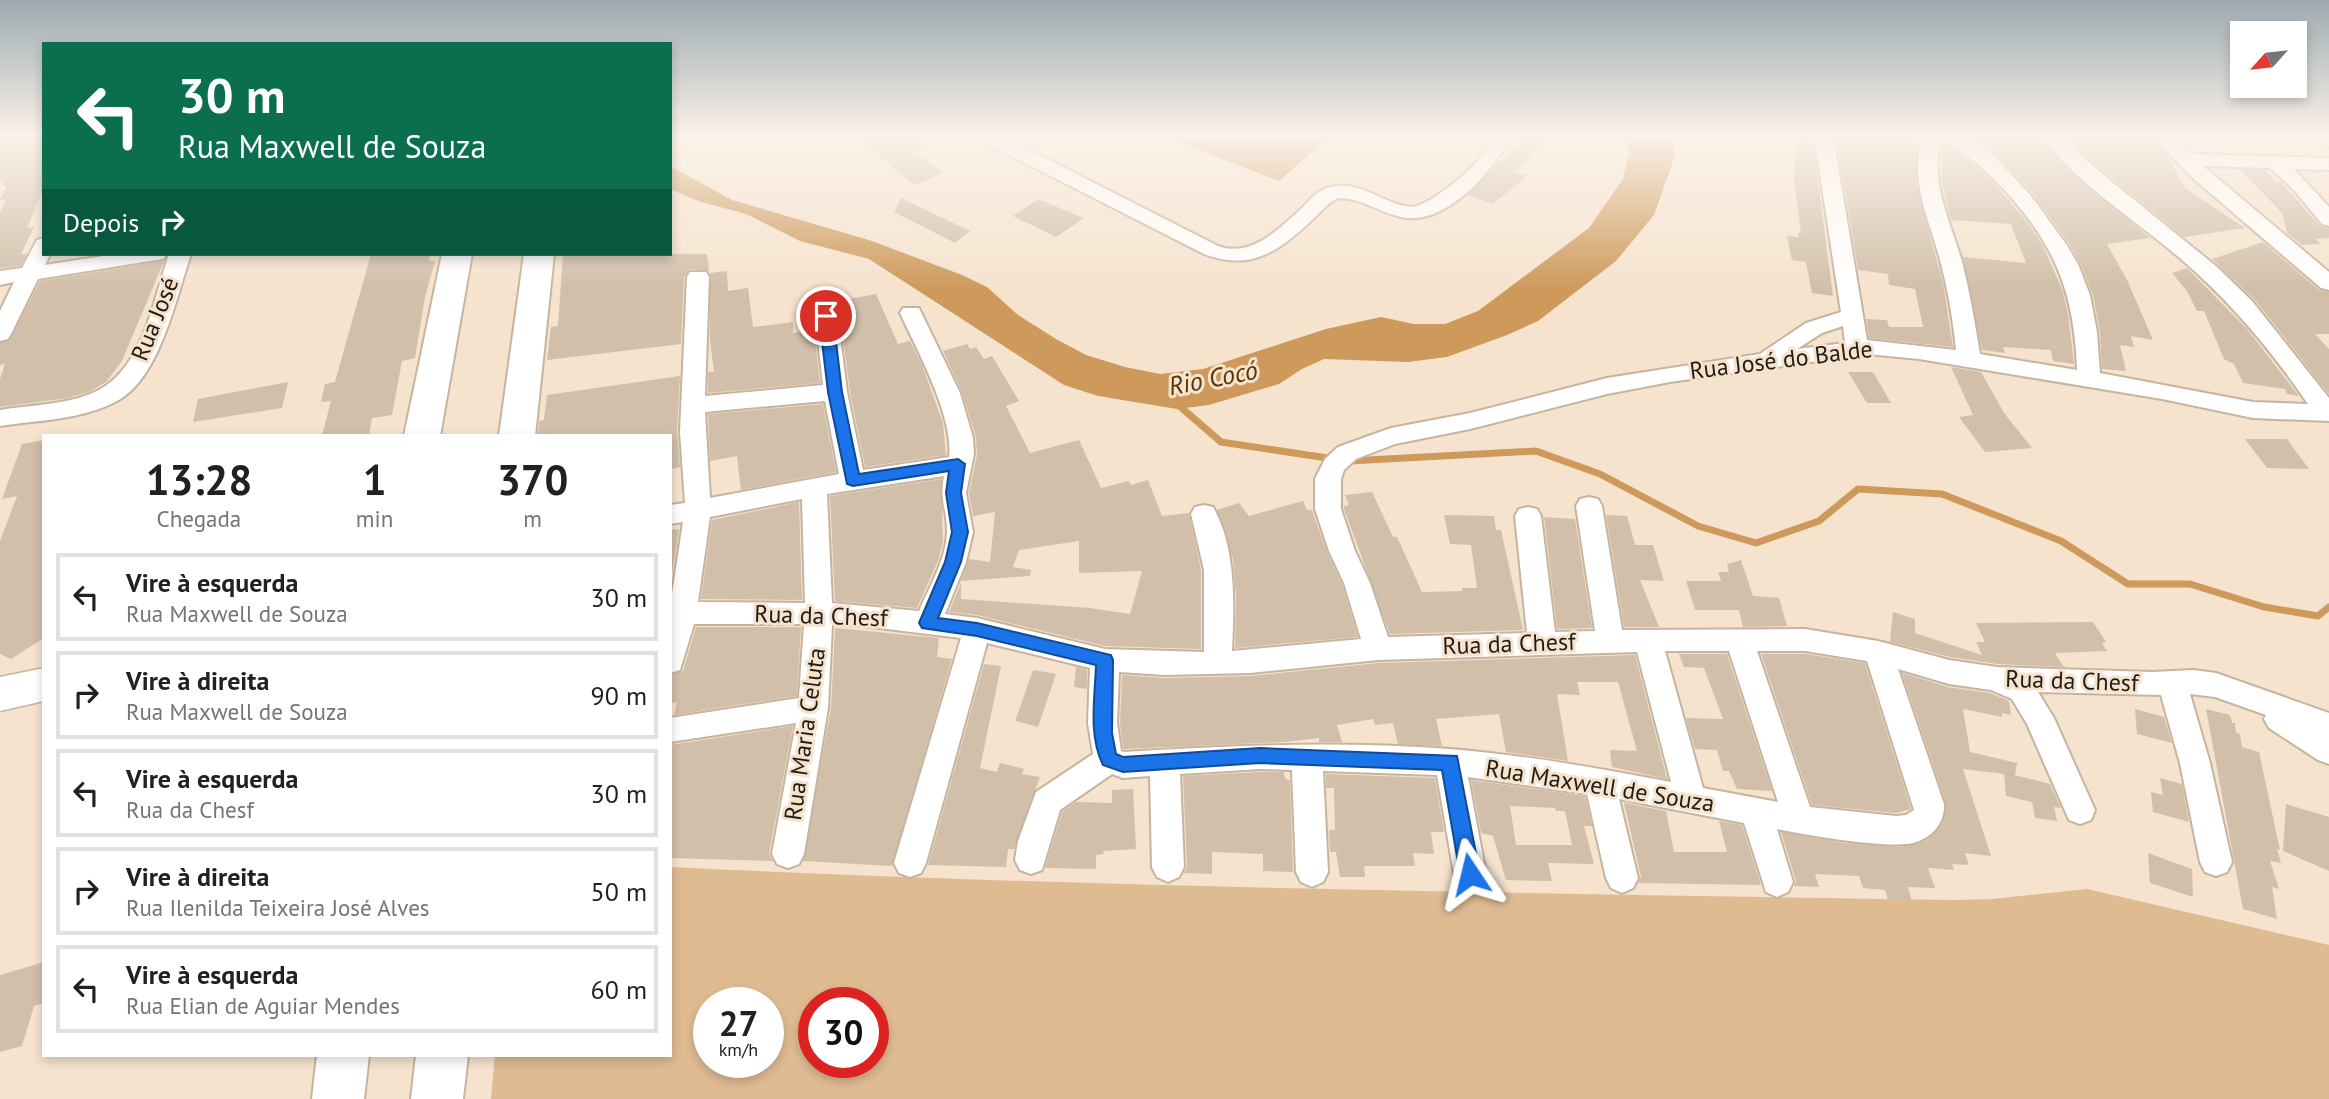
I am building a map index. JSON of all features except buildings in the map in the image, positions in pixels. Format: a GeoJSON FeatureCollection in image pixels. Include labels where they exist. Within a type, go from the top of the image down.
{"type":"FeatureCollection","features":[{"type":"Feature","properties":{"kind":"main road"},"geometry":{"type":"LineString","coordinates":[[422,434],[460,257]]}},
{"type":"Feature","properties":{"kind":"main road"},"geometry":{"type":"LineString","coordinates":[[517,434],[532,258]]}},
{"type":"Feature","properties":{"kind":"main road"},"geometry":{"type":"LineString","coordinates":[[338,1099],[343,1057]]}},
{"type":"Feature","properties":{"kind":"main road"},"geometry":{"type":"LineString","coordinates":[[437,1099],[442,1057]]}},
{"type":"Feature","properties":{"kind":"street"},"geometry":{"type":"LineString","coordinates":[[1086,186],[1211,250],[1233,257],[1261,249],[1276,240],[1334,192],[1347,191],[1408,213],[1423,213],[1458,186]]}},
{"type":"Feature","properties":{"kind":"street"},"geometry":{"type":"LineString","coordinates":[[1832,186],[1857,348]]}},
{"type":"Feature","properties":{"kind":"street"},"geometry":{"type":"LineString","coordinates":[[1928,186],[1952,262],[1965,321],[1969,360]]}},
{"type":"Feature","properties":{"kind":"street"},"geometry":{"type":"LineString","coordinates":[[2011,186],[2066,260],[2077,285],[2088,346],[2089,380]]}},
{"type":"Feature","properties":{"kind":"street"},"geometry":{"type":"LineString","coordinates":[[2104,186],[2232,293],[2273,338],[2328,413]]}},
{"type":"Feature","properties":{"kind":"street"},"geometry":{"type":"LineString","coordinates":[[2220,186],[2319,262],[2329,283]]}},
{"type":"Feature","properties":{"kind":"street"},"geometry":{"type":"LineString","coordinates":[[2301,186],[2329,220]]}},
{"type":"Feature","properties":{"kind":"street"},"geometry":{"type":"LineString","coordinates":[[0,334],[42,249]]}},
{"type":"Feature","properties":{"kind":"street"},"geometry":{"type":"LineString","coordinates":[[0,278],[144,256]]}},
{"type":"Feature","properties":{"kind":"street","name":"Rua José"},"geometry":{"type":"LineString","coordinates":[[0,418],[89,403],[121,387],[139,364],[179,256]]}},
{"type":"Feature","properties":{"kind":"street"},"geometry":{"type":"LineString","coordinates":[[672,654],[683,613],[698,510],[692,432],[698,277]]}},
{"type":"Feature","properties":{"kind":"street"},"geometry":{"type":"LineString","coordinates":[[824,296],[835,392],[853,480]]}},
{"type":"Feature","properties":{"kind":"street"},"geometry":{"type":"LineString","coordinates":[[911,313],[958,419],[962,454],[953,493],[960,532],[953,562],[928,623]]}},
{"type":"Feature","properties":{"kind":"street"},"geometry":{"type":"LineString","coordinates":[[1763,361],[1803,334],[1852,316]]}},
{"type":"Feature","properties":{"kind":"street","name":"Rua José do Balde"},"geometry":{"type":"LineString","coordinates":[[1378,649],[1357,583],[1342,551],[1328,509],[1328,479],[1334,465],[1361,446],[1607,386],[1706,368],[1879,347],[2162,391],[2253,410],[2328,413]]}},
{"type":"Feature","properties":{"kind":"street"},"geometry":{"type":"LineString","coordinates":[[693,405],[835,392]]}},
{"type":"Feature","properties":{"kind":"street"},"geometry":{"type":"LineString","coordinates":[[672,515],[853,480],[958,464]]}},
{"type":"Feature","properties":{"kind":"street","name":"Rua Maria Celuta"},"geometry":{"type":"LineString","coordinates":[[788,854],[813,708],[819,613],[814,487]]}},
{"type":"Feature","properties":{"kind":"street"},"geometry":{"type":"LineString","coordinates":[[1589,506],[1610,641]]}},
{"type":"Feature","properties":{"kind":"street"},"geometry":{"type":"LineString","coordinates":[[1204,514],[1216,549],[1219,570],[1217,662]]}},
{"type":"Feature","properties":{"kind":"street"},"geometry":{"type":"LineString","coordinates":[[1528,516],[1542,643]]}},
{"type":"Feature","properties":{"kind":"street","name":"Rua da Chesf"},"geometry":{"type":"LineString","coordinates":[[683,613],[854,614],[977,629],[1105,660],[1165,664],[1250,662],[1378,649],[1648,640],[1805,640],[1878,652],[1949,672],[1997,679],[2152,684],[2194,682],[2234,689],[2329,725]]}},
{"type":"Feature","properties":{"kind":"street"},"geometry":{"type":"LineString","coordinates":[[910,863],[977,629]]}},
{"type":"Feature","properties":{"kind":"street"},"geometry":{"type":"LineString","coordinates":[[1648,640],[1691,799]]}},
{"type":"Feature","properties":{"kind":"street"},"geometry":{"type":"LineString","coordinates":[[1739,640],[1800,820]]}},
{"type":"Feature","properties":{"kind":"street","name":"Rua Maxwell de Souza"},"geometry":{"type":"LineString","coordinates":[[1109,760],[1135,765],[1220,757],[1450,762],[1600,782],[1800,820],[1896,830],[1912,829],[1929,816],[1925,787],[1878,652]]}},
{"type":"Feature","properties":{"kind":"street"},"geometry":{"type":"LineString","coordinates":[[1031,860],[1034,841],[1047,802],[1109,760],[1103,733],[1105,660]]}},
{"type":"Feature","properties":{"kind":"street"},"geometry":{"type":"LineString","coordinates":[[1997,679],[2022,691],[2039,718],[2080,810]]}},
{"type":"Feature","properties":{"kind":"street"},"geometry":{"type":"LineString","coordinates":[[2172,682],[2195,763],[2216,862]]}},
{"type":"Feature","properties":{"kind":"street"},"geometry":{"type":"LineString","coordinates":[[0,694],[42,684]]}},
{"type":"Feature","properties":{"kind":"street"},"geometry":{"type":"LineString","coordinates":[[2234,689],[2329,751]]}},
{"type":"Feature","properties":{"kind":"street"},"geometry":{"type":"LineString","coordinates":[[672,730],[813,708]]}},
{"type":"Feature","properties":{"kind":"street"},"geometry":{"type":"LineString","coordinates":[[1307,758],[1312,872]]}},
{"type":"Feature","properties":{"kind":"street"},"geometry":{"type":"LineString","coordinates":[[1450,762],[1470,874]]}},
{"type":"Feature","properties":{"kind":"street"},"geometry":{"type":"LineString","coordinates":[[1165,763],[1168,867]]}},
{"type":"Feature","properties":{"kind":"street"},"geometry":{"type":"LineString","coordinates":[[1600,782],[1622,878]]}},
{"type":"Feature","properties":{"kind":"street"},"geometry":{"type":"LineString","coordinates":[[1756,813],[1777,882]]}},
{"type":"Feature","properties":{"kind":"shaded area"},"geometry":{"type":"Polygon","coordinates":[[[672,867],[1152,885],[1955,900],[2087,889],[2329,945],[2329,1099],[491,1099],[495,1057],[672,1057],[672,867]]]}},
{"type":"Feature","properties":{"kind":"water","name":"Rio Cocó"},"geometry":{"type":"Polygon","coordinates":[[[672,186],[707,186],[732,200],[872,241],[962,275],[987,287],[1018,315],[1086,355],[1160,374],[1203,369],[1326,329],[1381,317],[1414,324],[1445,324],[1478,311],[1589,228],[1618,186],[1664,186],[1654,215],[1616,261],[1538,321],[1447,357],[1408,362],[1324,359],[1279,384],[1209,405],[1177,409],[1098,396],[1064,385],[869,259],[800,241],[746,214],[698,201],[672,190],[672,186]]]}},
{"type":"Feature","properties":{"kind":"waterway"},"geometry":{"type":"LineString","coordinates":[[1176,403],[1221,442],[1334,459]]}},
{"type":"Feature","properties":{"kind":"waterway"},"geometry":{"type":"LineString","coordinates":[[1349,461],[1536,451],[1600,474],[1698,526],[1756,543],[1819,521],[1858,489],[1942,494],[2061,541],[2128,584],[2190,584],[2264,607],[2318,616],[2329,607]]}},
{"type":"Feature","properties":{"kind":"route"},"geometry":{"type":"LineString","coordinates":[[826,316],[835,392],[853,480],[958,464],[953,493],[960,532],[953,562],[928,623],[977,629],[1105,660],[1103,733],[1109,760],[1123,765],[1260,756],[1450,762],[1470,874]]}}]}
